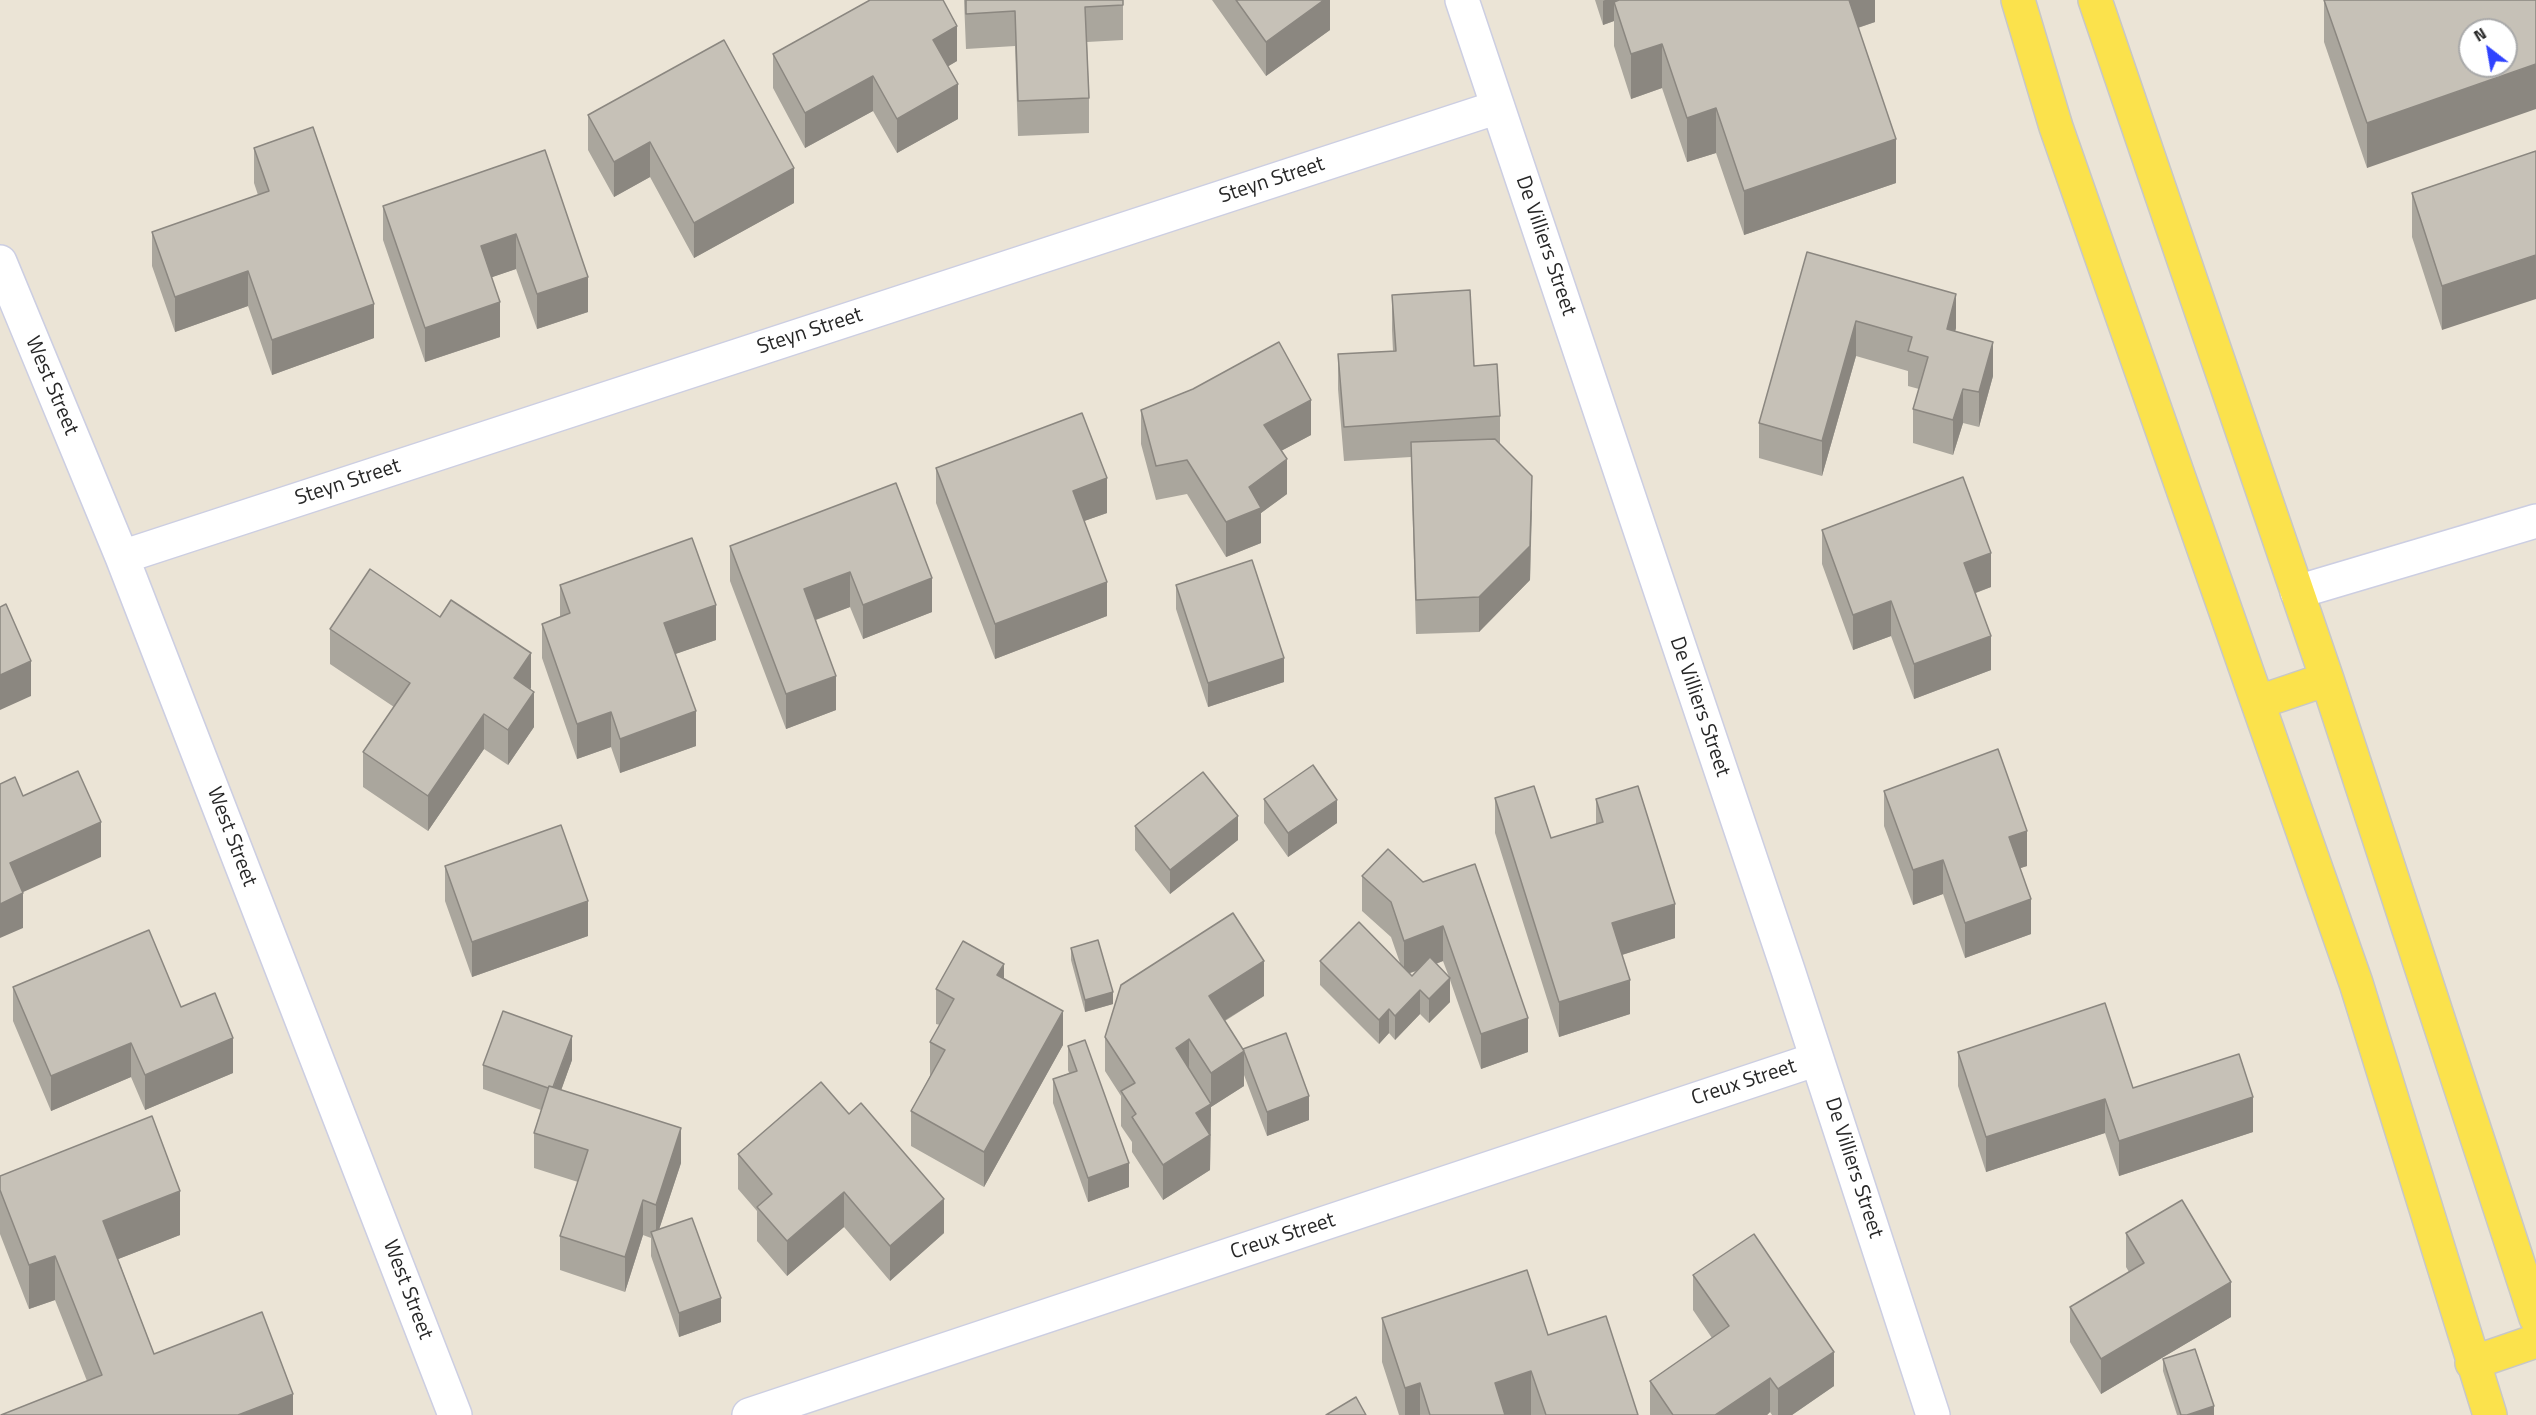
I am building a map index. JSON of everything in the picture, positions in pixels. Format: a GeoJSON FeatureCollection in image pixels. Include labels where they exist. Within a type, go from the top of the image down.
{"type":"FeatureCollection","features":[{"type":"Feature","properties":{"kind":"main road"},"geometry":{"type":"LineString","coordinates":[[2018,0],[2060,138],[2356,983],[2490,1415]]}},
{"type":"Feature","properties":{"kind":"main road"},"geometry":{"type":"LineString","coordinates":[[2095,0],[2327,679],[2536,1318]]}},
{"type":"Feature","properties":{"kind":"main road"},"geometry":{"type":"LineString","coordinates":[[2259,702],[2327,679]]}},
{"type":"Feature","properties":{"kind":"main road"},"geometry":{"type":"LineString","coordinates":[[2472,1363],[2536,1341]]}},
{"type":"Feature","properties":{"kind":"street","name":"De Villiers Street"},"geometry":{"type":"LineString","coordinates":[[1462,0],[1934,1415]]}},
{"type":"Feature","properties":{"kind":"street","name":"Steyn Street"},"geometry":{"type":"LineString","coordinates":[[122,556],[1498,107]]}},
{"type":"Feature","properties":{"kind":"street","name":"West Street"},"geometry":{"type":"LineString","coordinates":[[0,262],[122,556],[455,1415]]}},
{"type":"Feature","properties":{"kind":"street"},"geometry":{"type":"LineString","coordinates":[[2297,591],[2536,522]]}},
{"type":"Feature","properties":{"kind":"street","name":"Creux Street"},"geometry":{"type":"LineString","coordinates":[[749,1415],[1817,1059]]}},
{"type":"Feature","properties":{"kind":"building"},"geometry":{"type":"Polygon","coordinates":[[[870,0],[943,0],[957,26],[933,40],[958,84],[897,119],[873,76],[805,113],[773,54],[870,0]]]}},
{"type":"Feature","properties":{"kind":"building"},"geometry":{"type":"Polygon","coordinates":[[[966,0],[1123,0],[1123,5],[1085,7],[1089,98],[1018,101],[1015,11],[966,14],[966,0]]]}},
{"type":"Feature","properties":{"kind":"building"},"geometry":{"type":"Polygon","coordinates":[[[1236,0],[1324,0],[1266,42],[1236,0]]]}},
{"type":"Feature","properties":{"kind":"building"},"geometry":{"type":"Polygon","coordinates":[[[1619,0],[1849,0],[1896,139],[1744,191],[1716,108],[1687,118],[1662,44],[1631,54],[1614,2],[1619,0]]]}},
{"type":"Feature","properties":{"kind":"building"},"geometry":{"type":"Polygon","coordinates":[[[2324,0],[2536,0],[2536,64],[2518,70],[2518,18],[2458,18],[2458,78],[2496,78],[2367,123],[2324,0]]]}},
{"type":"Feature","properties":{"kind":"building"},"geometry":{"type":"Polygon","coordinates":[[[724,40],[794,168],[694,223],[650,142],[614,162],[588,115],[724,40]]]}},
{"type":"Feature","properties":{"kind":"building"},"geometry":{"type":"Polygon","coordinates":[[[313,127],[374,304],[272,340],[248,271],[175,297],[152,232],[269,191],[254,148],[313,127]]]}},
{"type":"Feature","properties":{"kind":"building"},"geometry":{"type":"Polygon","coordinates":[[[545,150],[588,277],[537,294],[516,234],[481,246],[500,302],[425,328],[383,206],[545,150]]]}},
{"type":"Feature","properties":{"kind":"building"},"geometry":{"type":"Polygon","coordinates":[[[2536,151],[2536,255],[2442,286],[2412,193],[2536,151]]]}},
{"type":"Feature","properties":{"kind":"building"},"geometry":{"type":"Polygon","coordinates":[[[1807,252],[1956,294],[1947,329],[1993,342],[1979,392],[1963,389],[1953,420],[1913,409],[1928,357],[1908,351],[1912,337],[1856,321],[1822,441],[1759,423],[1807,252]]]}},
{"type":"Feature","properties":{"kind":"building"},"geometry":{"type":"Polygon","coordinates":[[[1470,290],[1474,366],[1497,364],[1500,416],[1344,427],[1338,354],[1396,351],[1392,295],[1470,290]]]}},
{"type":"Feature","properties":{"kind":"building"},"geometry":{"type":"Polygon","coordinates":[[[1279,342],[1311,400],[1264,425],[1287,459],[1249,487],[1261,508],[1226,522],[1187,460],[1156,466],[1141,410],[1193,389],[1279,342]]]}},
{"type":"Feature","properties":{"kind":"building"},"geometry":{"type":"Polygon","coordinates":[[[1082,413],[1107,478],[1073,491],[1107,582],[995,624],[936,468],[1082,413]]]}},
{"type":"Feature","properties":{"kind":"building"},"geometry":{"type":"Polygon","coordinates":[[[1495,439],[1532,476],[1530,546],[1479,597],[1416,600],[1411,442],[1495,439]]]}},
{"type":"Feature","properties":{"kind":"building"},"geometry":{"type":"Polygon","coordinates":[[[1963,477],[1991,553],[1964,563],[1991,636],[1914,664],[1891,601],[1853,615],[1822,530],[1963,477]]]}},
{"type":"Feature","properties":{"kind":"building"},"geometry":{"type":"Polygon","coordinates":[[[896,483],[932,578],[863,605],[850,572],[804,589],[836,676],[786,694],[730,546],[896,483]]]}},
{"type":"Feature","properties":{"kind":"building"},"geometry":{"type":"Polygon","coordinates":[[[692,538],[716,605],[664,623],[696,711],[620,739],[611,712],[577,724],[542,624],[570,613],[560,585],[692,538]]]}},
{"type":"Feature","properties":{"kind":"building"},"geometry":{"type":"Polygon","coordinates":[[[1252,560],[1284,658],[1208,683],[1176,585],[1252,560]]]}},
{"type":"Feature","properties":{"kind":"building"},"geometry":{"type":"Polygon","coordinates":[[[370,569],[440,617],[451,600],[531,653],[514,678],[534,692],[508,730],[484,714],[428,796],[363,752],[410,683],[330,629],[370,569]]]}},
{"type":"Feature","properties":{"kind":"building"},"geometry":{"type":"Polygon","coordinates":[[[6,604],[31,661],[0,675],[0,607],[6,604]]]}},
{"type":"Feature","properties":{"kind":"building"},"geometry":{"type":"Polygon","coordinates":[[[1998,749],[2027,831],[2009,837],[2031,899],[1965,923],[1943,860],[1913,870],[1884,791],[1998,749]]]}},
{"type":"Feature","properties":{"kind":"building"},"geometry":{"type":"Polygon","coordinates":[[[1313,765],[1337,800],[1288,833],[1264,799],[1313,765]]]}},
{"type":"Feature","properties":{"kind":"building"},"geometry":{"type":"Polygon","coordinates":[[[78,771],[101,822],[10,863],[23,893],[0,904],[0,784],[15,777],[23,796],[78,771]]]}},
{"type":"Feature","properties":{"kind":"building"},"geometry":{"type":"Polygon","coordinates":[[[1203,772],[1238,816],[1170,870],[1135,826],[1203,772]]]}},
{"type":"Feature","properties":{"kind":"building"},"geometry":{"type":"Polygon","coordinates":[[[1534,786],[1551,838],[1603,822],[1596,799],[1638,786],[1675,904],[1612,923],[1630,980],[1559,1002],[1495,798],[1534,786]]]}},
{"type":"Feature","properties":{"kind":"building"},"geometry":{"type":"Polygon","coordinates":[[[561,825],[588,901],[472,942],[445,866],[561,825]]]}},
{"type":"Feature","properties":{"kind":"building"},"geometry":{"type":"Polygon","coordinates":[[[1388,849],[1423,882],[1475,864],[1528,1018],[1481,1034],[1443,926],[1404,941],[1391,902],[1362,876],[1388,849]]]}},
{"type":"Feature","properties":{"kind":"building"},"geometry":{"type":"Polygon","coordinates":[[[1233,913],[1264,961],[1209,996],[1244,1051],[1211,1073],[1189,1039],[1176,1048],[1211,1104],[1196,1113],[1210,1135],[1163,1165],[1132,1117],[1136,1114],[1121,1091],[1135,1083],[1105,1037],[1121,985],[1233,913]]]}},
{"type":"Feature","properties":{"kind":"building"},"geometry":{"type":"Polygon","coordinates":[[[1359,922],[1412,976],[1430,957],[1450,978],[1429,999],[1420,990],[1395,1016],[1389,1009],[1379,1020],[1320,961],[1359,922]]]}},
{"type":"Feature","properties":{"kind":"building"},"geometry":{"type":"Polygon","coordinates":[[[149,930],[181,1007],[215,993],[233,1038],[145,1075],[131,1043],[51,1076],[13,987],[149,930]]]}},
{"type":"Feature","properties":{"kind":"building"},"geometry":{"type":"Polygon","coordinates":[[[1098,940],[1113,992],[1085,1000],[1071,948],[1098,940]]]}},
{"type":"Feature","properties":{"kind":"building"},"geometry":{"type":"Polygon","coordinates":[[[963,941],[1004,964],[997,975],[1063,1011],[984,1152],[911,1111],[945,1050],[930,1042],[954,999],[936,989],[963,941]]]}},
{"type":"Feature","properties":{"kind":"building"},"geometry":{"type":"Polygon","coordinates":[[[2105,1003],[2133,1088],[2239,1054],[2253,1097],[2119,1141],[2105,1099],[1986,1137],[1958,1052],[2105,1003]]]}},
{"type":"Feature","properties":{"kind":"building"},"geometry":{"type":"Polygon","coordinates":[[[503,1011],[572,1036],[553,1087],[548,1088],[483,1065],[503,1011]]]}},
{"type":"Feature","properties":{"kind":"building"},"geometry":{"type":"Polygon","coordinates":[[[1286,1033],[1309,1096],[1267,1112],[1243,1049],[1286,1033]]]}},
{"type":"Feature","properties":{"kind":"building"},"geometry":{"type":"Polygon","coordinates":[[[1085,1040],[1129,1163],[1088,1178],[1053,1079],[1077,1071],[1068,1046],[1085,1040]]]}},
{"type":"Feature","properties":{"kind":"building"},"geometry":{"type":"Polygon","coordinates":[[[821,1082],[849,1114],[861,1103],[944,1199],[890,1246],[844,1192],[787,1241],[757,1207],[772,1194],[738,1154],[821,1082]]]}},
{"type":"Feature","properties":{"kind":"building"},"geometry":{"type":"Polygon","coordinates":[[[549,1086],[681,1128],[656,1205],[643,1200],[625,1257],[560,1236],[588,1150],[534,1133],[549,1086]]]}},
{"type":"Feature","properties":{"kind":"building"},"geometry":{"type":"Polygon","coordinates":[[[152,1116],[180,1191],[103,1221],[154,1354],[262,1312],[293,1394],[238,1415],[1,1415],[102,1375],[55,1256],[29,1265],[0,1190],[0,1176],[152,1116]]]}},
{"type":"Feature","properties":{"kind":"building"},"geometry":{"type":"Polygon","coordinates":[[[2182,1200],[2231,1282],[2101,1359],[2070,1307],[2144,1263],[2126,1233],[2182,1200]]]}},
{"type":"Feature","properties":{"kind":"building"},"geometry":{"type":"Polygon","coordinates":[[[692,1218],[721,1298],[679,1313],[651,1232],[692,1218]]]}},
{"type":"Feature","properties":{"kind":"building"},"geometry":{"type":"Polygon","coordinates":[[[1754,1234],[1834,1352],[1778,1389],[1770,1378],[1715,1415],[1673,1415],[1650,1381],[1729,1326],[1693,1275],[1754,1234]]]}},
{"type":"Feature","properties":{"kind":"building"},"geometry":{"type":"Polygon","coordinates":[[[1527,1270],[1548,1335],[1606,1316],[1638,1415],[1546,1415],[1531,1371],[1495,1383],[1505,1415],[1430,1415],[1420,1383],[1405,1388],[1382,1318],[1527,1270]]]}},
{"type":"Feature","properties":{"kind":"building"},"geometry":{"type":"Polygon","coordinates":[[[2195,1349],[2214,1406],[2181,1415],[2163,1359],[2195,1349]]]}},
{"type":"Feature","properties":{"kind":"building"},"geometry":{"type":"Polygon","coordinates":[[[1356,1397],[1366,1415],[1326,1415],[1356,1397]]]}}]}
